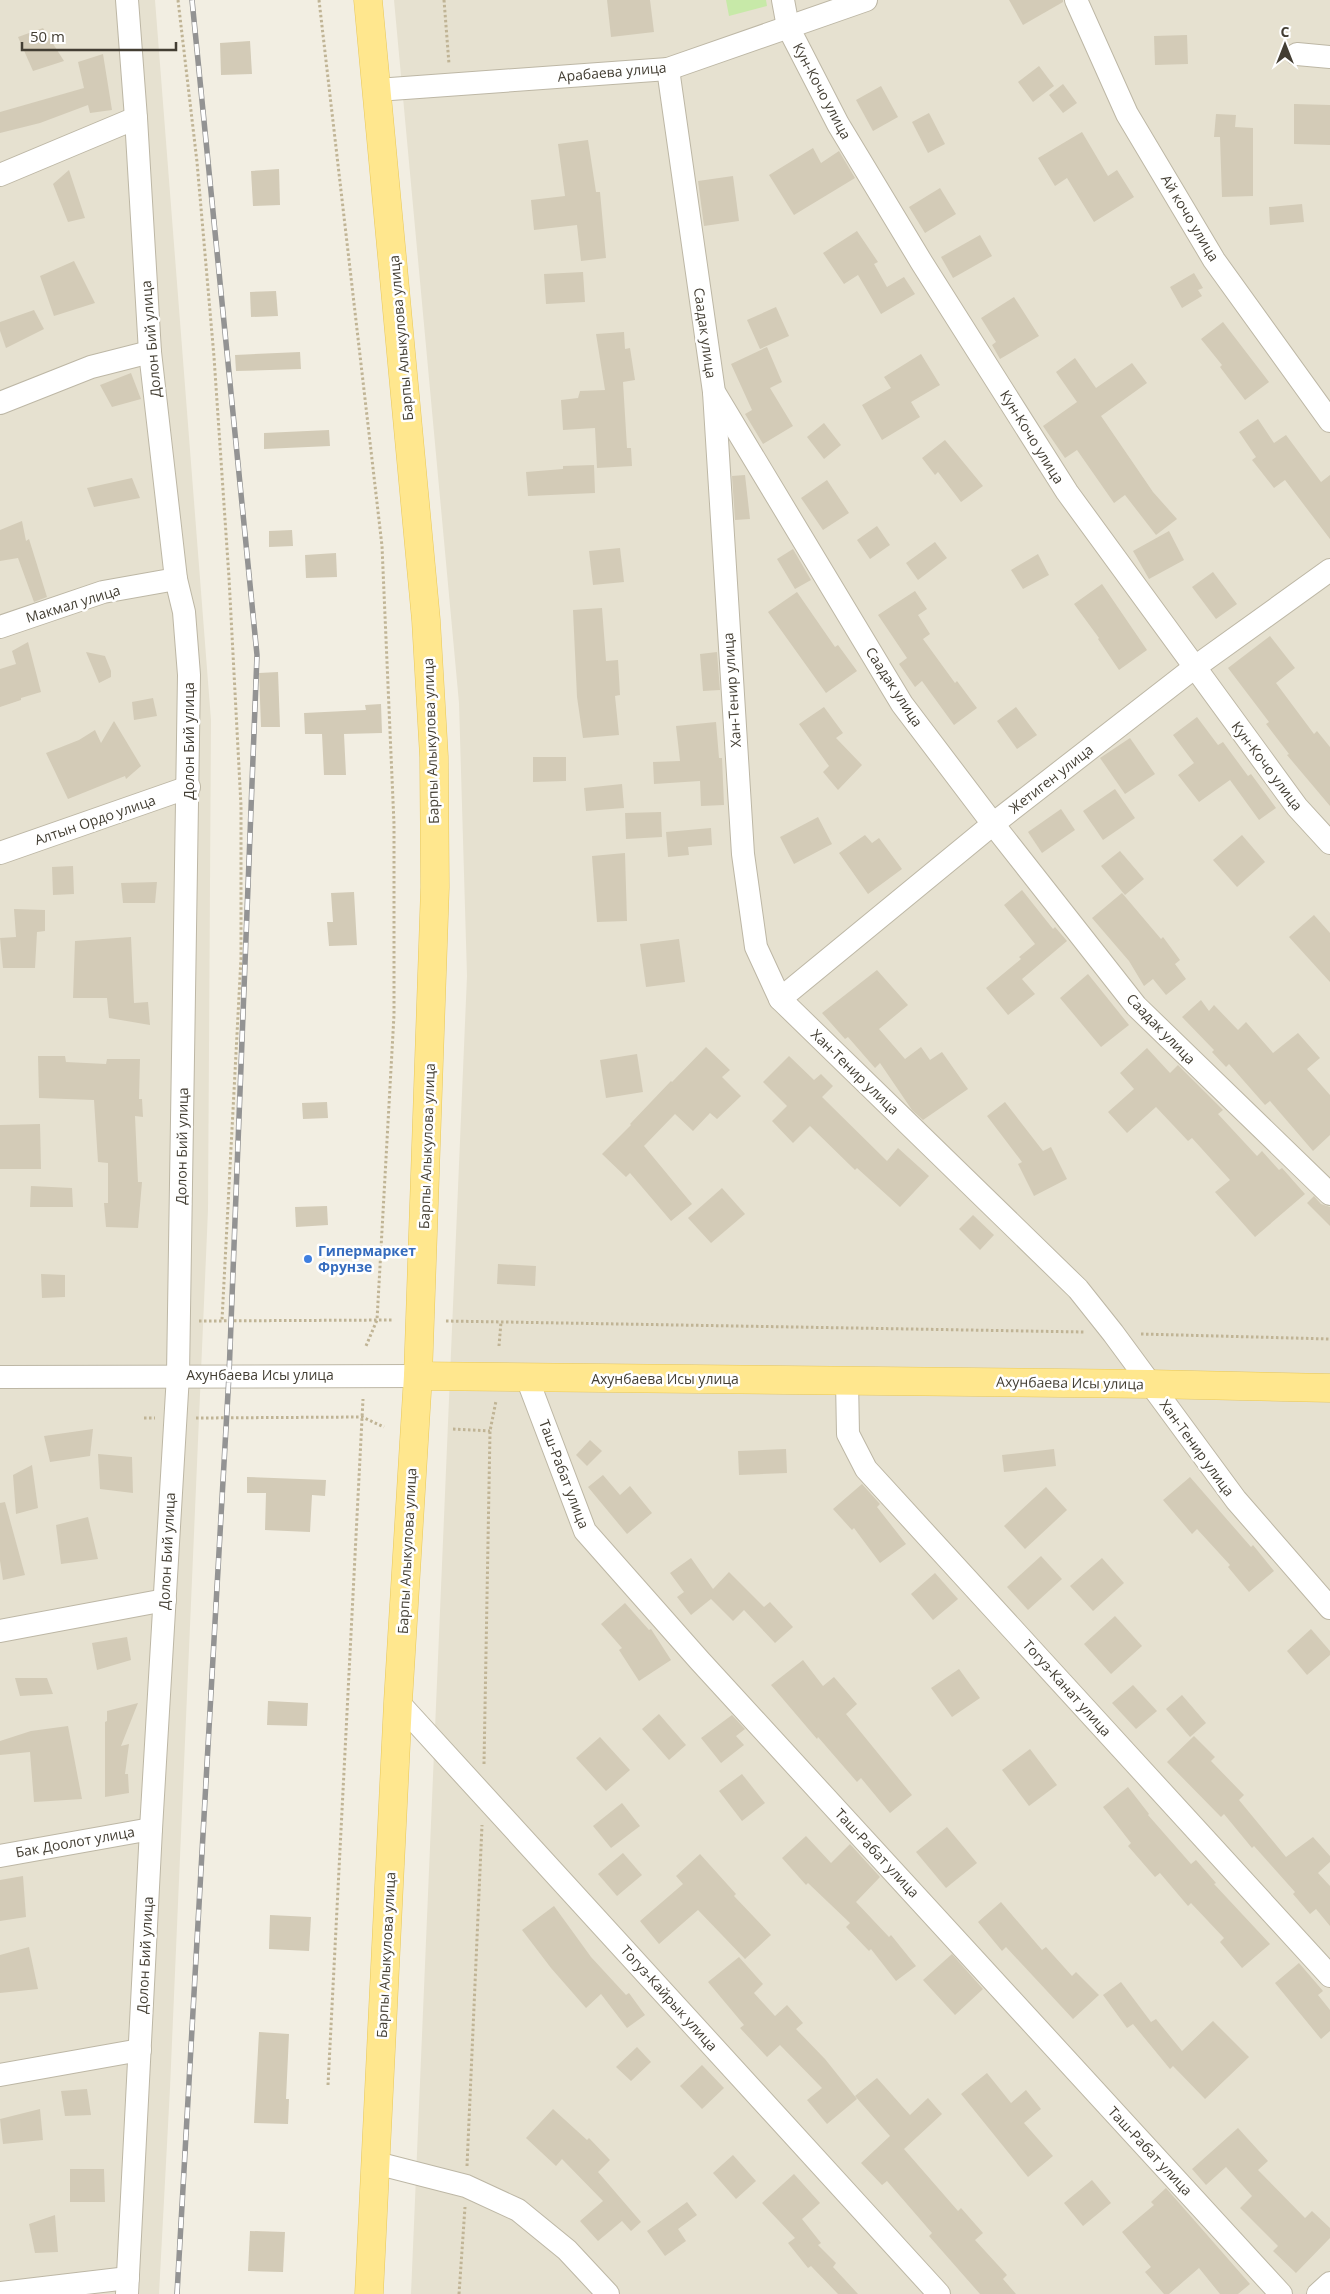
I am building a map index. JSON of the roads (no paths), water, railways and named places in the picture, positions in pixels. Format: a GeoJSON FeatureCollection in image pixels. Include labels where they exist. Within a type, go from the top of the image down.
{"type":"FeatureCollection","features":[{"type":"Feature","properties":{"kind":"main road","name":"Барпы Алыкулова улица"},"geometry":{"type":"LineString","coordinates":[[368,0],[413,472],[434,758],[435,888],[418,1376],[398,1702],[369,2294]]}},
{"type":"Feature","properties":{"kind":"main road","name":"Ахунбаева Исы улица"},"geometry":{"type":"LineString","coordinates":[[418,1376],[847,1380],[1330,1388]]}},
{"type":"Feature","properties":{"kind":"street","name":"Долон Бий улица"},"geometry":{"type":"LineString","coordinates":[[127,0],[150,352],[176,579],[184,612],[189,675],[189,787],[178,1375],[151,1829],[128,2286]]}},
{"type":"Feature","properties":{"kind":"street","name":"Кун-Кочо улица"},"geometry":{"type":"LineString","coordinates":[[782,0],[788,27],[838,124],[922,262],[1067,492],[1297,807],[1330,843]]}},
{"type":"Feature","properties":{"kind":"street","name":"Арабаева улица"},"geometry":{"type":"LineString","coordinates":[[377,90],[668,69],[866,0]]}},
{"type":"Feature","properties":{"kind":"street","name":"Ай кочо улица"},"geometry":{"type":"LineString","coordinates":[[1076,0],[1127,114],[1214,260],[1330,420]]}},
{"type":"Feature","properties":{"kind":"street"},"geometry":{"type":"LineString","coordinates":[[1297,54],[1330,57]]}},
{"type":"Feature","properties":{"kind":"street","name":"Саадак улица"},"geometry":{"type":"LineString","coordinates":[[668,69],[714,392],[902,704],[993,824],[1136,1006],[1330,1194]]}},
{"type":"Feature","properties":{"kind":"street"},"geometry":{"type":"LineString","coordinates":[[0,175],[136,118]]}},
{"type":"Feature","properties":{"kind":"street"},"geometry":{"type":"LineString","coordinates":[[0,403],[91,367],[150,352]]}},
{"type":"Feature","properties":{"kind":"street","name":"Хан-Тенир улица"},"geometry":{"type":"LineString","coordinates":[[714,392],[743,854],[756,947],[780,999],[1078,1289],[1113,1333],[1236,1500],[1330,1608]]}},
{"type":"Feature","properties":{"kind":"street","name":"Жетиген улица"},"geometry":{"type":"LineString","coordinates":[[780,999],[993,824],[1195,667],[1330,570]]}},
{"type":"Feature","properties":{"kind":"street","name":"Макмал улица"},"geometry":{"type":"LineString","coordinates":[[0,628],[103,592],[176,579]]}},
{"type":"Feature","properties":{"kind":"street","name":"Алтын Ордо улица"},"geometry":{"type":"LineString","coordinates":[[0,854],[189,787]]}},
{"type":"Feature","properties":{"kind":"street","name":"Ахунбаева Исы улица"},"geometry":{"type":"LineString","coordinates":[[0,1377],[178,1375],[418,1376]]}},
{"type":"Feature","properties":{"kind":"street","name":"Таш-Рабат улица"},"geometry":{"type":"LineString","coordinates":[[527,1378],[585,1531],[700,1661],[1281,2294]]}},
{"type":"Feature","properties":{"kind":"street","name":"Тогуз-Канат улица"},"geometry":{"type":"LineString","coordinates":[[847,1380],[848,1434],[866,1469],[1330,1976]]}},
{"type":"Feature","properties":{"kind":"street"},"geometry":{"type":"LineString","coordinates":[[0,1631],[164,1600]]}},
{"type":"Feature","properties":{"kind":"street","name":"Тогуз-Кайрык улица"},"geometry":{"type":"LineString","coordinates":[[398,1702],[939,2294]]}},
{"type":"Feature","properties":{"kind":"street","name":"Бак Доолот улица"},"geometry":{"type":"LineString","coordinates":[[0,1856],[151,1829]]}},
{"type":"Feature","properties":{"kind":"street"},"geometry":{"type":"LineString","coordinates":[[0,2075],[140,2050]]}},
{"type":"Feature","properties":{"kind":"street"},"geometry":{"type":"LineString","coordinates":[[376,2163],[466,2186],[518,2210],[567,2250],[608,2294]]}},
{"type":"Feature","properties":{"kind":"street"},"geometry":{"type":"LineString","coordinates":[[1318,2294],[1330,2283]]}},
{"type":"Feature","properties":{"kind":"street"},"geometry":{"type":"LineString","coordinates":[[0,2292],[128,2286]]}},
{"type":"Feature","properties":{"kind":"railway"},"geometry":{"type":"LineString","coordinates":[[177,2294],[229,1375],[257,655],[192,0]]}},
{"type":"Feature","properties":{"kind":"place","name":"Гипермаркет Фрунзе"},"geometry":{"type":"Point","coordinates":[308,1259]}}]}
